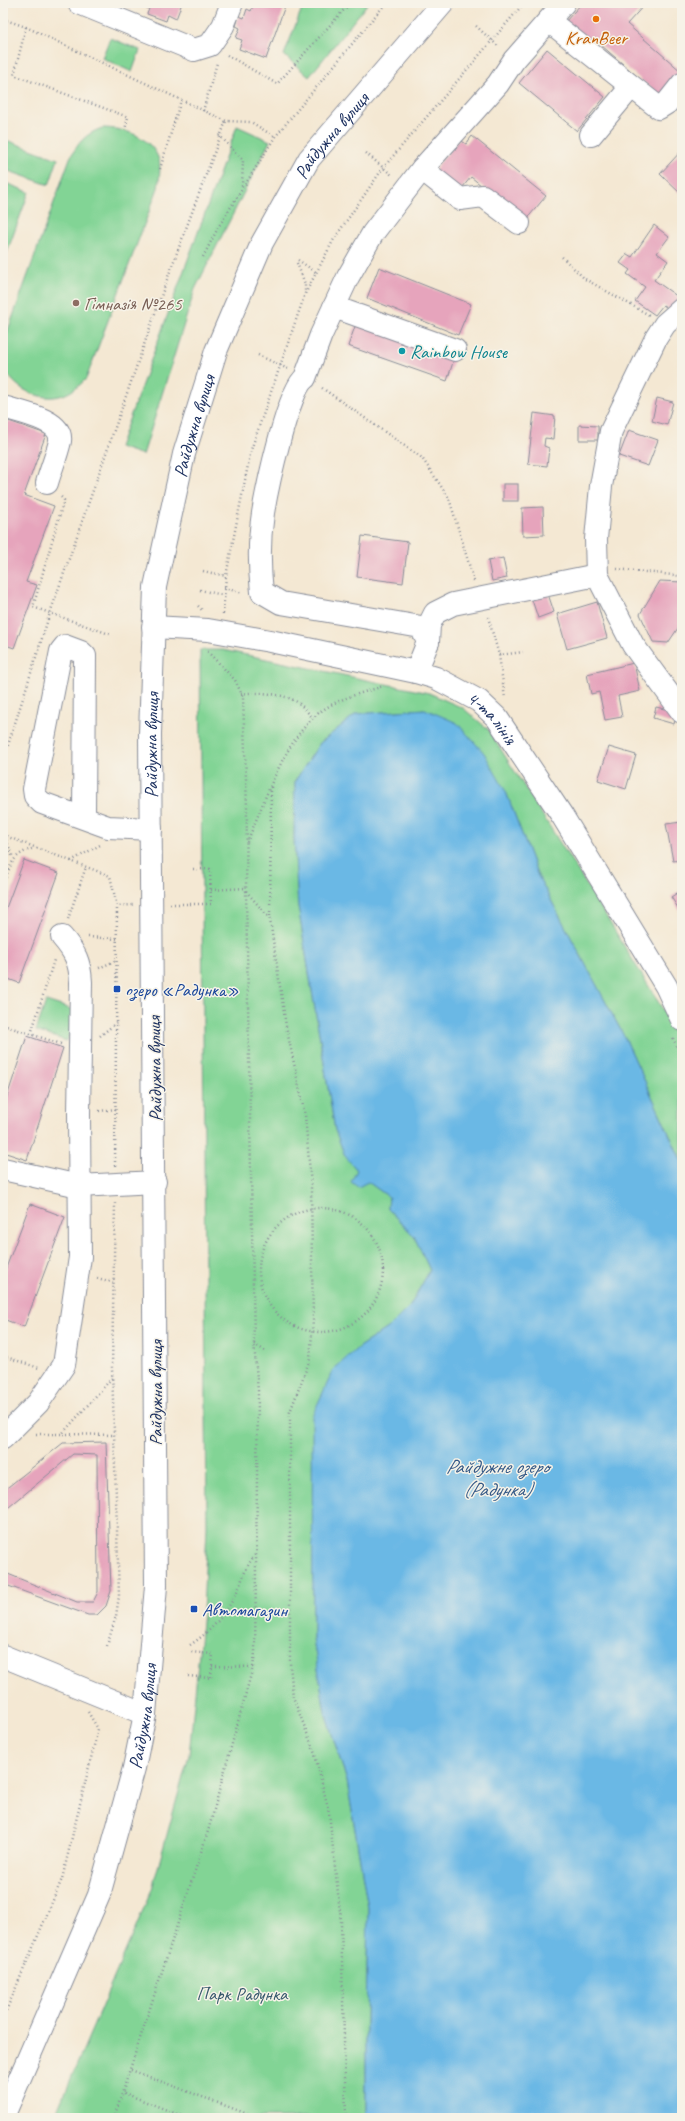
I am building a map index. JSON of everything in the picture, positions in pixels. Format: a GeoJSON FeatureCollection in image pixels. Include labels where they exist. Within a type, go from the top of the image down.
{"type":"FeatureCollection","features":[{"type":"Feature","properties":{"kind":"street"},"geometry":{"type":"LineString","coordinates":[[79,3],[194,50],[215,48],[232,3]]}},
{"type":"Feature","properties":{"kind":"street","name":"Райдужна вулиця"},"geometry":{"type":"LineString","coordinates":[[3,2117],[99,1895],[134,1768],[145,1714],[156,1586],[155,1182],[150,734],[155,587],[184,454],[216,351],[262,243],[310,159],[444,3]]}},
{"type":"Feature","properties":{"kind":"street"},"geometry":{"type":"LineString","coordinates":[[428,642],[421,627],[405,626],[281,603],[262,592],[259,568],[263,514],[278,448],[300,381],[305,378],[348,277],[373,234],[422,169],[498,84],[514,60],[564,3]]}},
{"type":"Feature","properties":{"kind":"street"},"geometry":{"type":"LineString","coordinates":[[549,21],[659,108],[664,106],[682,84]]}},
{"type":"Feature","properties":{"kind":"street"},"geometry":{"type":"LineString","coordinates":[[591,135],[631,87]]}},
{"type":"Feature","properties":{"kind":"street"},"geometry":{"type":"LineString","coordinates":[[422,169],[460,199],[483,196],[519,223]]}},
{"type":"Feature","properties":{"kind":"street"},"geometry":{"type":"LineString","coordinates":[[334,307],[455,350]]}},
{"type":"Feature","properties":{"kind":"street"},"geometry":{"type":"LineString","coordinates":[[682,309],[665,324],[656,338],[611,431],[601,486],[596,539],[597,571],[633,645],[682,712]]}},
{"type":"Feature","properties":{"kind":"street"},"geometry":{"type":"LineString","coordinates":[[3,407],[46,420],[56,428],[60,440],[47,483]]}},
{"type":"Feature","properties":{"kind":"street"},"geometry":{"type":"LineString","coordinates":[[405,626],[453,604],[597,571]]}},
{"type":"Feature","properties":{"kind":"street"},"geometry":{"type":"LineString","coordinates":[[416,672],[428,642],[429,625],[435,612]]}},
{"type":"Feature","properties":{"kind":"street","name":"4-та лінія"},"geometry":{"type":"LineString","coordinates":[[153,627],[224,633],[416,672],[436,678],[479,701],[497,718],[674,981],[677,1028]]}},
{"type":"Feature","properties":{"kind":"street"},"geometry":{"type":"LineString","coordinates":[[84,818],[85,656],[81,652],[65,646],[61,651],[34,789],[34,796],[42,803],[108,827],[151,829]]}},
{"type":"Feature","properties":{"kind":"street"},"geometry":{"type":"LineString","coordinates":[[5,1435],[38,1403],[64,1365],[80,1257],[79,1186],[81,982],[79,964],[74,951],[62,937]]}},
{"type":"Feature","properties":{"kind":"street"},"geometry":{"type":"LineString","coordinates":[[3,1169],[79,1186],[155,1182]]}},
{"type":"Feature","properties":{"kind":"street"},"geometry":{"type":"LineString","coordinates":[[3,1656],[145,1714]]}},
{"type":"Feature","properties":{"kind":"path"},"geometry":{"type":"LineString","coordinates":[[344,10],[346,3]]}},
{"type":"Feature","properties":{"kind":"path"},"geometry":{"type":"LineString","coordinates":[[203,111],[215,48],[277,84],[350,3]]}},
{"type":"Feature","properties":{"kind":"path"},"geometry":{"type":"LineString","coordinates":[[203,257],[219,226],[275,137],[386,3]]}},
{"type":"Feature","properties":{"kind":"path"},"geometry":{"type":"LineString","coordinates":[[3,19],[26,27],[226,121],[251,122],[275,137]]}},
{"type":"Feature","properties":{"kind":"path"},"geometry":{"type":"LineString","coordinates":[[476,26],[514,60]]}},
{"type":"Feature","properties":{"kind":"path"},"geometry":{"type":"LineString","coordinates":[[26,27],[14,75],[128,117],[125,130]]}},
{"type":"Feature","properties":{"kind":"path"},"geometry":{"type":"LineString","coordinates":[[160,169],[181,100]]}},
{"type":"Feature","properties":{"kind":"path"},"geometry":{"type":"LineString","coordinates":[[3,761],[50,613],[219,135],[226,121]]}},
{"type":"Feature","properties":{"kind":"path"},"geometry":{"type":"LineString","coordinates":[[219,135],[243,160],[242,189]]}},
{"type":"Feature","properties":{"kind":"path"},"geometry":{"type":"LineString","coordinates":[[366,153],[408,187]]}},
{"type":"Feature","properties":{"kind":"path"},"geometry":{"type":"LineString","coordinates":[[562,257],[586,279],[665,324]]}},
{"type":"Feature","properties":{"kind":"path"},"geometry":{"type":"LineString","coordinates":[[305,294],[305,284],[298,261],[317,273]]}},
{"type":"Feature","properties":{"kind":"path"},"geometry":{"type":"LineString","coordinates":[[258,355],[325,389],[422,458],[449,498],[474,583],[483,598],[499,655],[506,700]]}},
{"type":"Feature","properties":{"kind":"path"},"geometry":{"type":"LineString","coordinates":[[47,483],[64,500],[33,607],[112,634]]}},
{"type":"Feature","properties":{"kind":"path"},"geometry":{"type":"LineString","coordinates":[[203,571],[226,576],[223,595],[224,619]]}},
{"type":"Feature","properties":{"kind":"path"},"geometry":{"type":"LineString","coordinates":[[597,571],[682,576]]}},
{"type":"Feature","properties":{"kind":"path"},"geometry":{"type":"LineString","coordinates":[[200,590],[223,595]]}},
{"type":"Feature","properties":{"kind":"path"},"geometry":{"type":"LineString","coordinates":[[114,2118],[124,2093],[209,1828],[253,1667],[258,1391],[254,1344],[246,889],[247,807],[241,694],[236,680],[202,646]]}},
{"type":"Feature","properties":{"kind":"path"},"geometry":{"type":"LineString","coordinates":[[499,655],[522,652]]}},
{"type":"Feature","properties":{"kind":"path"},"geometry":{"type":"LineString","coordinates":[[246,845],[271,787],[300,732],[313,718],[331,705],[384,685]]}},
{"type":"Feature","properties":{"kind":"path"},"geometry":{"type":"LineString","coordinates":[[241,694],[252,691],[284,697],[296,702],[313,718]]}},
{"type":"Feature","properties":{"kind":"path"},"geometry":{"type":"LineString","coordinates":[[271,787],[270,920],[286,1026],[305,1115],[311,1209],[312,1332],[310,1360],[290,1412],[290,1663],[293,1697],[314,1751],[329,1812],[341,1921],[346,2118]]}},
{"type":"Feature","properties":{"kind":"path"},"geometry":{"type":"LineString","coordinates":[[4,835],[110,876]]}},
{"type":"Feature","properties":{"kind":"path"},"geometry":{"type":"LineString","coordinates":[[4,835],[13,858]]}},
{"type":"Feature","properties":{"kind":"path"},"geometry":{"type":"LineString","coordinates":[[71,861],[103,844]]}},
{"type":"Feature","properties":{"kind":"path"},"geometry":{"type":"LineString","coordinates":[[3,885],[13,858],[36,847]]}},
{"type":"Feature","properties":{"kind":"path"},"geometry":{"type":"LineString","coordinates":[[31,1034],[86,867]]}},
{"type":"Feature","properties":{"kind":"path"},"geometry":{"type":"LineString","coordinates":[[191,869],[210,869],[212,904],[197,904]]}},
{"type":"Feature","properties":{"kind":"path"},"geometry":{"type":"LineString","coordinates":[[246,889],[270,920]]}},
{"type":"Feature","properties":{"kind":"path"},"geometry":{"type":"LineString","coordinates":[[211,890],[246,889]]}},
{"type":"Feature","properties":{"kind":"path"},"geometry":{"type":"LineString","coordinates":[[106,1646],[116,1616],[119,1596],[113,1378],[117,906]]}},
{"type":"Feature","properties":{"kind":"path"},"geometry":{"type":"LineString","coordinates":[[84,935],[90,938],[117,939]]}},
{"type":"Feature","properties":{"kind":"path"},"geometry":{"type":"LineString","coordinates":[[677,1028],[682,1058]]}},
{"type":"Feature","properties":{"kind":"path"},"geometry":{"type":"LineString","coordinates":[[326,1208],[344,1212],[361,1222],[373,1236],[381,1253],[384,1273],[379,1293],[369,1311],[353,1324],[334,1332],[312,1332],[294,1327],[278,1316],[265,1300],[259,1276],[259,1261],[264,1243],[275,1228],[290,1216],[311,1209],[326,1208]]}},
{"type":"Feature","properties":{"kind":"path"},"geometry":{"type":"LineString","coordinates":[[253,1277],[259,1276]]}},
{"type":"Feature","properties":{"kind":"path"},"geometry":{"type":"LineString","coordinates":[[254,1344],[267,1352]]}},
{"type":"Feature","properties":{"kind":"path"},"geometry":{"type":"LineString","coordinates":[[3,1356],[58,1374]]}},
{"type":"Feature","properties":{"kind":"path"},"geometry":{"type":"LineString","coordinates":[[62,1434],[113,1378]]}},
{"type":"Feature","properties":{"kind":"path"},"geometry":{"type":"LineString","coordinates":[[5,1435],[114,1435]]}},
{"type":"Feature","properties":{"kind":"path"},"geometry":{"type":"LineString","coordinates":[[190,1645],[206,1634],[231,1603],[246,1566],[256,1554]]}},
{"type":"Feature","properties":{"kind":"path"},"geometry":{"type":"LineString","coordinates":[[188,1676],[211,1678],[213,1654],[190,1652]]}},
{"type":"Feature","properties":{"kind":"path"},"geometry":{"type":"LineString","coordinates":[[212,1666],[253,1667]]}},
{"type":"Feature","properties":{"kind":"path"},"geometry":{"type":"LineString","coordinates":[[3,2018],[62,1879],[98,1729],[88,1711]]}},
{"type":"Feature","properties":{"kind":"path"},"geometry":{"type":"LineString","coordinates":[[131,2070],[258,2118]]}},
{"type":"Feature","properties":{"kind":"path"},"geometry":{"type":"LineString","coordinates":[[124,2093],[187,2118]]}},
{"type":"Feature","properties":{"kind":"green space"},"geometry":{"type":"Polygon","coordinates":[[[304,3],[368,3],[309,77],[284,55],[304,3]]]}},
{"type":"Feature","properties":{"kind":"green space"},"geometry":{"type":"Polygon","coordinates":[[[110,38],[140,50],[132,72],[102,58],[110,38]]]}},
{"type":"Feature","properties":{"kind":"green space"},"geometry":{"type":"Polygon","coordinates":[[[237,126],[270,141],[195,289],[143,455],[119,447],[237,126]]]}},
{"type":"Feature","properties":{"kind":"green space"},"geometry":{"type":"Polygon","coordinates":[[[102,128],[110,128],[128,132],[143,139],[150,145],[160,163],[158,188],[86,379],[63,395],[45,397],[28,392],[13,381],[3,363],[3,344],[70,158],[76,148],[87,136],[102,128]]]}},
{"type":"Feature","properties":{"kind":"green space"},"geometry":{"type":"Polygon","coordinates":[[[3,139],[58,159],[49,185],[3,169],[3,139]]]}},
{"type":"Feature","properties":{"kind":"green space"},"geometry":{"type":"Polygon","coordinates":[[[3,182],[29,192],[3,263],[3,182]]]}},
{"type":"Feature","properties":{"kind":"green space","name":"Парк Радунка"},"geometry":{"type":"Polygon","coordinates":[[[200,650],[223,650],[429,693],[463,708],[488,729],[595,898],[665,1013],[682,1051],[682,1162],[626,1040],[538,876],[506,792],[425,709],[356,714],[320,743],[295,781],[294,838],[298,906],[335,1130],[345,1155],[368,1182],[389,1197],[388,1209],[414,1236],[430,1270],[410,1306],[388,1328],[359,1347],[313,1544],[313,1638],[325,1712],[347,1781],[368,1908],[366,2118],[54,2118],[152,1889],[189,1755],[203,1612],[207,1527],[200,650]]]}},
{"type":"Feature","properties":{"kind":"green space"},"geometry":{"type":"Polygon","coordinates":[[[46,1001],[77,1011],[67,1041],[36,1031],[46,1001]]]}},
{"type":"Feature","properties":{"kind":"water","name":"Райдужне озеро (Радунка)"},"geometry":{"type":"Polygon","coordinates":[[[425,709],[457,723],[484,753],[506,792],[538,876],[626,1040],[682,1162],[682,2118],[366,2118],[368,1908],[347,1781],[325,1712],[313,1638],[312,1416],[334,1369],[359,1347],[388,1328],[410,1306],[430,1270],[414,1236],[388,1209],[389,1197],[368,1182],[358,1187],[351,1182],[357,1170],[345,1156],[335,1130],[298,906],[294,838],[295,781],[320,743],[356,714],[425,709]]]}},
{"type":"Feature","properties":{"kind":"building"},"geometry":{"type":"Polygon","coordinates":[[[119,3],[133,3],[131,8],[119,3]]]}},
{"type":"Feature","properties":{"kind":"building"},"geometry":{"type":"Polygon","coordinates":[[[135,3],[182,3],[176,19],[168,15],[166,21],[147,14],[149,9],[135,3]]]}},
{"type":"Feature","properties":{"kind":"building"},"geometry":{"type":"Polygon","coordinates":[[[254,3],[286,3],[266,59],[239,49],[242,40],[236,38],[240,28],[236,26],[239,16],[244,18],[247,9],[251,11],[254,3]]]}},
{"type":"Feature","properties":{"kind":"building"},"geometry":{"type":"Polygon","coordinates":[[[582,3],[646,3],[627,24],[682,72],[661,97],[594,39],[590,44],[565,22],[582,3]]]}},
{"type":"Feature","properties":{"kind":"building"},"geometry":{"type":"Polygon","coordinates":[[[547,49],[605,97],[577,131],[519,83],[547,49]]]}},
{"type":"Feature","properties":{"kind":"building"},"geometry":{"type":"Polygon","coordinates":[[[472,136],[546,196],[525,221],[471,177],[449,204],[430,189],[436,168],[459,139],[466,144],[472,136]]]}},
{"type":"Feature","properties":{"kind":"building"},"geometry":{"type":"Polygon","coordinates":[[[682,150],[682,195],[660,174],[682,150]]]}},
{"type":"Feature","properties":{"kind":"building"},"geometry":{"type":"Polygon","coordinates":[[[654,225],[669,237],[657,253],[668,261],[654,280],[681,299],[672,311],[663,305],[655,315],[635,301],[645,287],[627,274],[630,270],[620,263],[627,254],[632,257],[654,225]]]}},
{"type":"Feature","properties":{"kind":"building"},"geometry":{"type":"Polygon","coordinates":[[[379,267],[471,304],[458,335],[367,298],[379,267]]]}},
{"type":"Feature","properties":{"kind":"building","name":"Rainbow House"},"geometry":{"type":"Polygon","coordinates":[[[357,321],[455,356],[447,381],[348,346],[357,321]]]}},
{"type":"Feature","properties":{"kind":"building"},"geometry":{"type":"Polygon","coordinates":[[[657,398],[673,402],[667,425],[652,421],[657,398]]]}},
{"type":"Feature","properties":{"kind":"building"},"geometry":{"type":"Polygon","coordinates":[[[534,413],[555,416],[553,439],[545,438],[544,446],[549,448],[547,466],[528,464],[534,413]]]}},
{"type":"Feature","properties":{"kind":"building"},"geometry":{"type":"Polygon","coordinates":[[[3,419],[46,434],[24,495],[54,506],[26,582],[37,585],[14,648],[3,644],[3,419]]]}},
{"type":"Feature","properties":{"kind":"building"},"geometry":{"type":"Polygon","coordinates":[[[579,425],[598,426],[598,440],[579,440],[579,425]]]}},
{"type":"Feature","properties":{"kind":"building"},"geometry":{"type":"Polygon","coordinates":[[[629,430],[658,440],[648,466],[619,456],[629,430]]]}},
{"type":"Feature","properties":{"kind":"building"},"geometry":{"type":"Polygon","coordinates":[[[503,484],[518,484],[518,501],[503,501],[503,484]]]}},
{"type":"Feature","properties":{"kind":"building"},"geometry":{"type":"Polygon","coordinates":[[[543,507],[544,535],[523,536],[522,508],[543,507]]]}},
{"type":"Feature","properties":{"kind":"building"},"geometry":{"type":"Polygon","coordinates":[[[362,536],[408,542],[403,583],[357,577],[362,536]]]}},
{"type":"Feature","properties":{"kind":"building"},"geometry":{"type":"Polygon","coordinates":[[[503,558],[507,578],[492,581],[488,561],[503,558]]]}},
{"type":"Feature","properties":{"kind":"building"},"geometry":{"type":"Polygon","coordinates":[[[660,581],[682,582],[682,622],[668,643],[653,642],[640,614],[660,581]]]}},
{"type":"Feature","properties":{"kind":"building"},"geometry":{"type":"Polygon","coordinates":[[[548,594],[554,612],[538,618],[532,600],[548,594]]]}},
{"type":"Feature","properties":{"kind":"building"},"geometry":{"type":"Polygon","coordinates":[[[597,602],[607,638],[567,649],[557,614],[597,602]]]}},
{"type":"Feature","properties":{"kind":"building"},"geometry":{"type":"Polygon","coordinates":[[[634,663],[640,691],[618,696],[622,717],[605,720],[599,692],[591,694],[587,674],[634,663]]]}},
{"type":"Feature","properties":{"kind":"building"},"geometry":{"type":"Polygon","coordinates":[[[656,707],[677,712],[674,724],[653,718],[656,707]]]}},
{"type":"Feature","properties":{"kind":"building"},"geometry":{"type":"Polygon","coordinates":[[[609,747],[636,755],[626,789],[598,780],[609,747]]]}},
{"type":"Feature","properties":{"kind":"building"},"geometry":{"type":"Polygon","coordinates":[[[682,822],[682,860],[673,861],[666,824],[682,822]]]}},
{"type":"Feature","properties":{"kind":"building"},"geometry":{"type":"Polygon","coordinates":[[[24,860],[59,873],[19,983],[3,977],[3,916],[24,860]]]}},
{"type":"Feature","properties":{"kind":"building"},"geometry":{"type":"Polygon","coordinates":[[[682,890],[682,914],[671,897],[682,890]]]}},
{"type":"Feature","properties":{"kind":"building"},"geometry":{"type":"Polygon","coordinates":[[[27,1036],[63,1048],[27,1160],[3,1152],[3,1109],[27,1036]]]}},
{"type":"Feature","properties":{"kind":"building"},"geometry":{"type":"Polygon","coordinates":[[[30,1204],[65,1217],[24,1327],[3,1319],[3,1276],[30,1204]]]}},
{"type":"Feature","properties":{"kind":"building"},"geometry":{"type":"Polygon","coordinates":[[[106,1442],[111,1591],[106,1606],[97,1615],[88,1615],[3,1584],[3,1572],[77,1602],[93,1602],[98,1592],[97,1455],[73,1454],[3,1512],[3,1491],[63,1443],[106,1442]]]}},
{"type":"Feature","properties":{"kind":"place","name":"KranBeer"},"geometry":{"type":"Point","coordinates":[596,19]}},
{"type":"Feature","properties":{"kind":"place","name":"Гімназія №265"},"geometry":{"type":"Point","coordinates":[76,303]}},
{"type":"Feature","properties":{"kind":"place","name":"Rainbow House"},"geometry":{"type":"Point","coordinates":[402,351]}},
{"type":"Feature","properties":{"kind":"place","name":"озеро «Радунка»"},"geometry":{"type":"Point","coordinates":[117,989]}},
{"type":"Feature","properties":{"kind":"place","name":"Автомагазин"},"geometry":{"type":"Point","coordinates":[194,1609]}}]}
